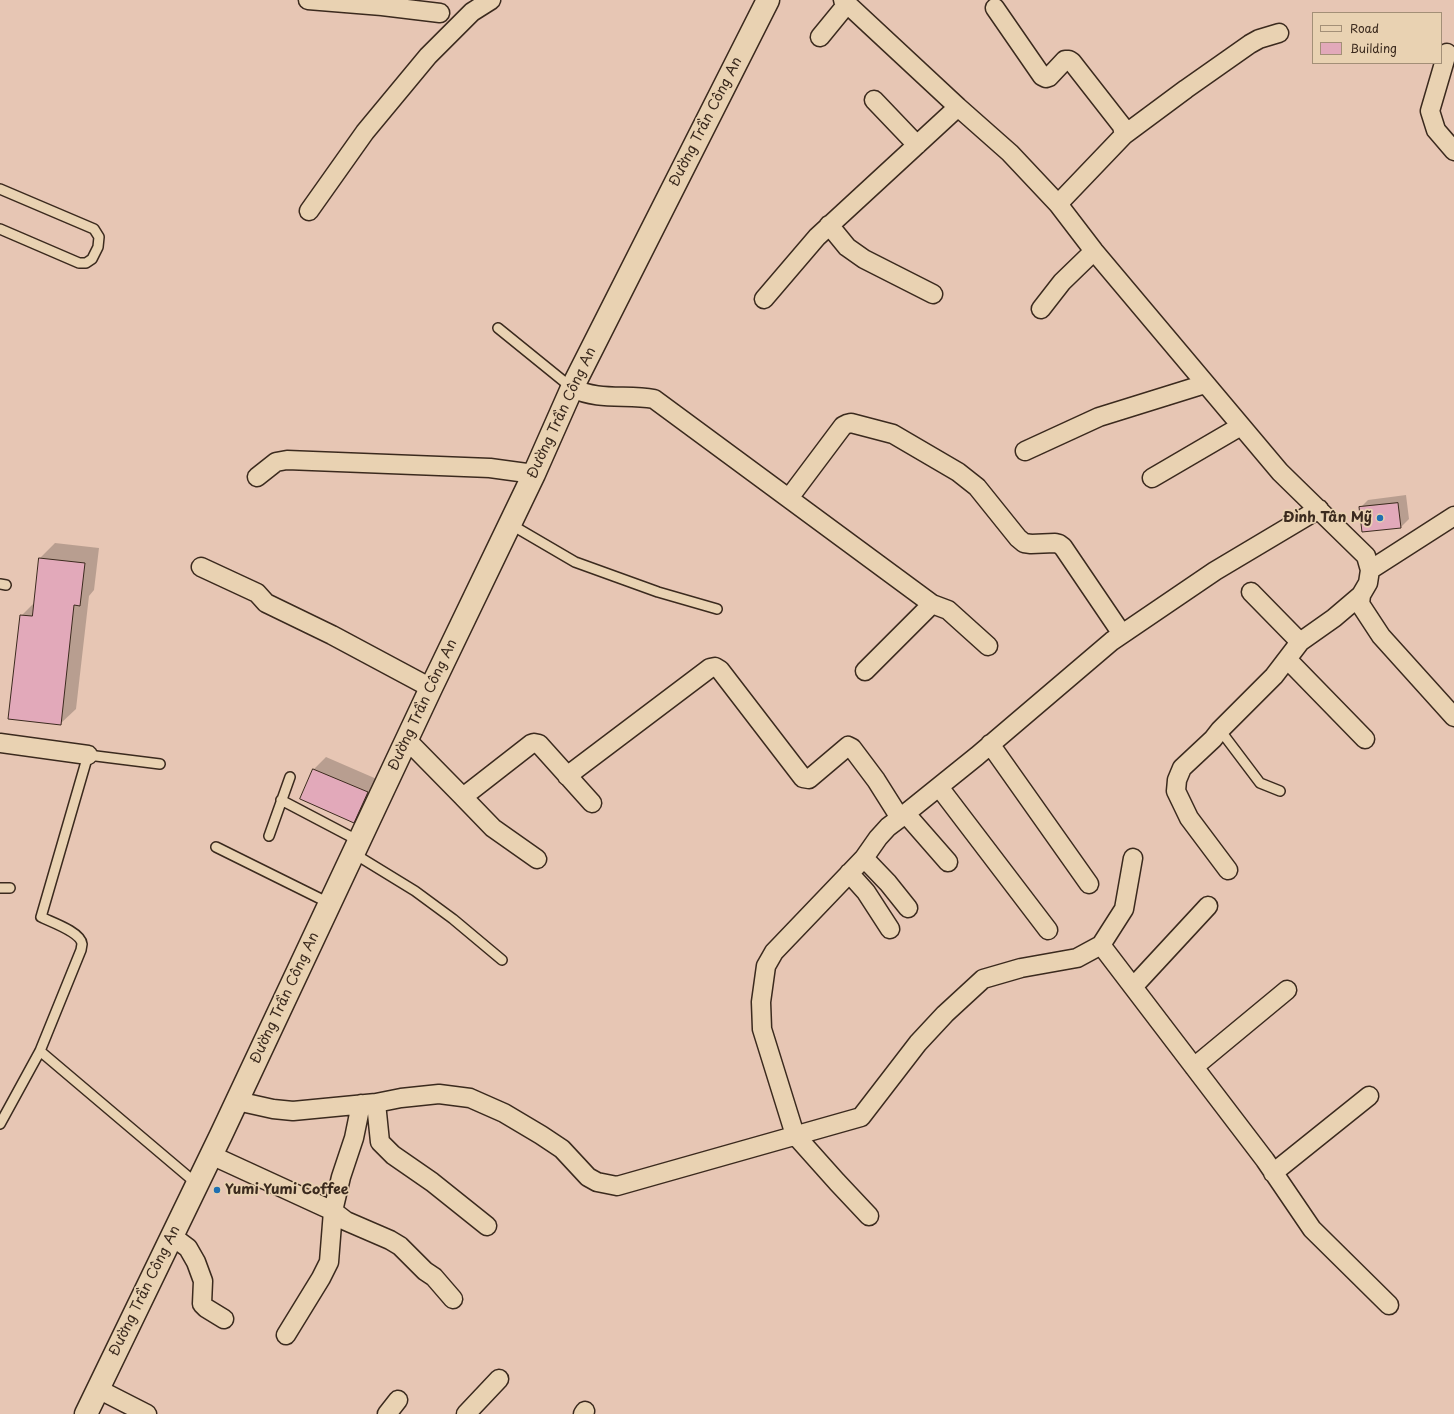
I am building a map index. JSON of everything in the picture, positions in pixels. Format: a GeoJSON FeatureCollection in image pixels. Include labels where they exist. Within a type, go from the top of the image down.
{"type":"FeatureCollection","features":[{"type":"Feature","properties":{"kind":"main road","name":"Đường Trần Công An"},"geometry":{"type":"LineString","coordinates":[[86,1414],[237,1101],[509,523],[534,474],[572,388],[768,0]]}},
{"type":"Feature","properties":{"kind":"street"},"geometry":{"type":"LineString","coordinates":[[308,0],[437,6],[450,34]]}},
{"type":"Feature","properties":{"kind":"street"},"geometry":{"type":"LineString","coordinates":[[309,210],[364,132],[428,56],[472,12],[491,0]]}},
{"type":"Feature","properties":{"kind":"street"},"geometry":{"type":"LineString","coordinates":[[820,38],[845,2],[1010,153],[1058,204],[1094,251],[1280,472],[1366,556],[1370,570],[1368,583],[1361,595],[1334,618],[1300,642],[1274,676],[1220,730],[1213,739],[1182,768],[1177,780],[1176,791],[1189,818],[1228,870]]}},
{"type":"Feature","properties":{"kind":"street"},"geometry":{"type":"LineString","coordinates":[[995,8],[1042,76],[1046,78],[1049,77],[1065,60],[1072,62],[1122,126],[1124,135]]}},
{"type":"Feature","properties":{"kind":"street"},"geometry":{"type":"LineString","coordinates":[[1058,204],[1124,135],[1250,44],[1259,39],[1279,33]]}},
{"type":"Feature","properties":{"kind":"street"},"geometry":{"type":"LineString","coordinates":[[1447,53],[1430,111],[1436,130],[1454,151]]}},
{"type":"Feature","properties":{"kind":"street"},"geometry":{"type":"LineString","coordinates":[[874,100],[916,145]]}},
{"type":"Feature","properties":{"kind":"street"},"geometry":{"type":"LineString","coordinates":[[764,300],[817,237],[958,107]]}},
{"type":"Feature","properties":{"kind":"street"},"geometry":{"type":"LineString","coordinates":[[830,226],[847,247],[864,259],[933,294]]}},
{"type":"Feature","properties":{"kind":"street"},"geometry":{"type":"LineString","coordinates":[[1041,308],[1062,282],[1094,251]]}},
{"type":"Feature","properties":{"kind":"street"},"geometry":{"type":"LineString","coordinates":[[1025,451],[1099,417],[1205,384]]}},
{"type":"Feature","properties":{"kind":"street"},"geometry":{"type":"LineString","coordinates":[[572,388],[584,394],[604,397],[654,398],[932,604],[948,610],[988,646]]}},
{"type":"Feature","properties":{"kind":"street"},"geometry":{"type":"LineString","coordinates":[[789,498],[843,426],[851,423],[892,434],[941,461],[977,487],[1018,538],[1024,543],[1055,543],[1063,547],[1122,634]]}},
{"type":"Feature","properties":{"kind":"street"},"geometry":{"type":"LineString","coordinates":[[1152,478],[1241,426]]}},
{"type":"Feature","properties":{"kind":"street"},"geometry":{"type":"LineString","coordinates":[[257,476],[276,462],[287,460],[490,468],[534,474]]}},
{"type":"Feature","properties":{"kind":"street"},"geometry":{"type":"LineString","coordinates":[[869,1216],[795,1135],[762,1029],[761,1002],[766,966],[774,952],[864,858],[888,827],[939,787],[1106,646],[1215,571],[1319,509]]}},
{"type":"Feature","properties":{"kind":"street"},"geometry":{"type":"LineString","coordinates":[[1370,570],[1454,516]]}},
{"type":"Feature","properties":{"kind":"street"},"geometry":{"type":"LineString","coordinates":[[201,567],[257,593],[266,603],[332,635],[431,688]]}},
{"type":"Feature","properties":{"kind":"street"},"geometry":{"type":"LineString","coordinates":[[1251,592],[1300,642]]}},
{"type":"Feature","properties":{"kind":"street"},"geometry":{"type":"LineString","coordinates":[[1361,595],[1360,604],[1382,636],[1454,717]]}},
{"type":"Feature","properties":{"kind":"street"},"geometry":{"type":"LineString","coordinates":[[865,672],[932,604]]}},
{"type":"Feature","properties":{"kind":"street"},"geometry":{"type":"LineString","coordinates":[[1287,659],[1365,739]]}},
{"type":"Feature","properties":{"kind":"street"},"geometry":{"type":"LineString","coordinates":[[567,776],[710,668],[716,668],[720,670],[803,778],[809,779],[848,746],[852,748],[903,816],[948,862]]}},
{"type":"Feature","properties":{"kind":"street"},"geometry":{"type":"LineString","coordinates":[[407,740],[493,828],[537,859]]}},
{"type":"Feature","properties":{"kind":"street"},"geometry":{"type":"LineString","coordinates":[[463,797],[534,743],[539,744],[592,803]]}},
{"type":"Feature","properties":{"kind":"street"},"geometry":{"type":"LineString","coordinates":[[0,744],[88,755]]}},
{"type":"Feature","properties":{"kind":"street"},"geometry":{"type":"LineString","coordinates":[[990,744],[1089,884]]}},
{"type":"Feature","properties":{"kind":"street"},"geometry":{"type":"LineString","coordinates":[[939,787],[1048,930]]}},
{"type":"Feature","properties":{"kind":"street"},"geometry":{"type":"LineString","coordinates":[[864,858],[888,883],[908,908]]}},
{"type":"Feature","properties":{"kind":"street"},"geometry":{"type":"LineString","coordinates":[[237,1101],[273,1109],[293,1110],[369,1103],[439,1094],[470,1098],[504,1113],[541,1134],[562,1150],[588,1177],[597,1182],[616,1186],[861,1117],[918,1043],[945,1014],[983,979],[1020,968],[1077,958],[1101,945],[1124,909],[1133,858]]}},
{"type":"Feature","properties":{"kind":"street"},"geometry":{"type":"LineString","coordinates":[[849,873],[866,892],[890,929]]}},
{"type":"Feature","properties":{"kind":"street"},"geometry":{"type":"LineString","coordinates":[[1133,987],[1208,906]]}},
{"type":"Feature","properties":{"kind":"street"},"geometry":{"type":"LineString","coordinates":[[1101,945],[1194,1067],[1312,1228],[1389,1305]]}},
{"type":"Feature","properties":{"kind":"street"},"geometry":{"type":"LineString","coordinates":[[1194,1067],[1287,990]]}},
{"type":"Feature","properties":{"kind":"street"},"geometry":{"type":"LineString","coordinates":[[1273,1173],[1369,1096]]}},
{"type":"Feature","properties":{"kind":"street"},"geometry":{"type":"LineString","coordinates":[[286,1335],[321,1278],[329,1262],[333,1212],[341,1177],[354,1138],[369,1103]]}},
{"type":"Feature","properties":{"kind":"street"},"geometry":{"type":"LineString","coordinates":[[369,1103],[380,1142],[393,1155],[432,1182],[488,1226]]}},
{"type":"Feature","properties":{"kind":"street"},"geometry":{"type":"LineString","coordinates":[[211,1155],[333,1212],[346,1221],[390,1240],[400,1246],[425,1271],[434,1277],[453,1299]]}},
{"type":"Feature","properties":{"kind":"street"},"geometry":{"type":"LineString","coordinates":[[172,1236],[188,1248],[196,1262],[203,1281],[202,1304],[206,1308],[224,1318]]}},
{"type":"Feature","properties":{"kind":"street"},"geometry":{"type":"LineString","coordinates":[[466,1414],[499,1379]]}},
{"type":"Feature","properties":{"kind":"street"},"geometry":{"type":"LineString","coordinates":[[98,1389],[146,1414]]}},
{"type":"Feature","properties":{"kind":"street"},"geometry":{"type":"LineString","coordinates":[[387,1414],[398,1400]]}},
{"type":"Feature","properties":{"kind":"lane"},"geometry":{"type":"LineString","coordinates":[[0,189],[94,230],[99,237],[98,247],[92,259],[86,263],[79,263],[0,228]]}},
{"type":"Feature","properties":{"kind":"lane"},"geometry":{"type":"LineString","coordinates":[[498,328],[572,388]]}},
{"type":"Feature","properties":{"kind":"lane"},"geometry":{"type":"LineString","coordinates":[[509,523],[575,562],[658,592],[717,609]]}},
{"type":"Feature","properties":{"kind":"lane"},"geometry":{"type":"LineString","coordinates":[[1220,730],[1260,783],[1280,791]]}},
{"type":"Feature","properties":{"kind":"lane"},"geometry":{"type":"LineString","coordinates":[[0,1124],[40,1051],[81,950],[82,944],[80,938],[72,932],[41,917],[88,755],[160,764]]}},
{"type":"Feature","properties":{"kind":"lane"},"geometry":{"type":"LineString","coordinates":[[269,836],[290,777]]}},
{"type":"Feature","properties":{"kind":"lane"},"geometry":{"type":"LineString","coordinates":[[281,800],[356,847],[453,919],[502,960]]}},
{"type":"Feature","properties":{"kind":"lane"},"geometry":{"type":"LineString","coordinates":[[216,847],[329,903]]}},
{"type":"Feature","properties":{"kind":"lane"},"geometry":{"type":"LineString","coordinates":[[0,888],[10,888]]}},
{"type":"Feature","properties":{"kind":"lane"},"geometry":{"type":"LineString","coordinates":[[40,1051],[197,1184]]}},
{"type":"Feature","properties":{"kind":"building","name":"Đình Tân Mỹ"},"geometry":{"type":"Polygon","coordinates":[[[1398,503],[1401,528],[1362,532],[1359,507],[1398,503]]]}},
{"type":"Feature","properties":{"kind":"building"},"geometry":{"type":"Polygon","coordinates":[[[39,558],[85,563],[80,606],[74,605],[61,725],[8,719],[20,615],[32,616],[39,558]]]}},
{"type":"Feature","properties":{"kind":"building"},"geometry":{"type":"Polygon","coordinates":[[[313,769],[368,792],[354,823],[300,799],[313,769]]]}},
{"type":"Feature","properties":{"kind":"place","name":"Đình Tân Mỹ"},"geometry":{"type":"Point","coordinates":[1380,518]}},
{"type":"Feature","properties":{"kind":"place","name":"Yumi Yumi Coffee"},"geometry":{"type":"Point","coordinates":[217,1190]}}]}
